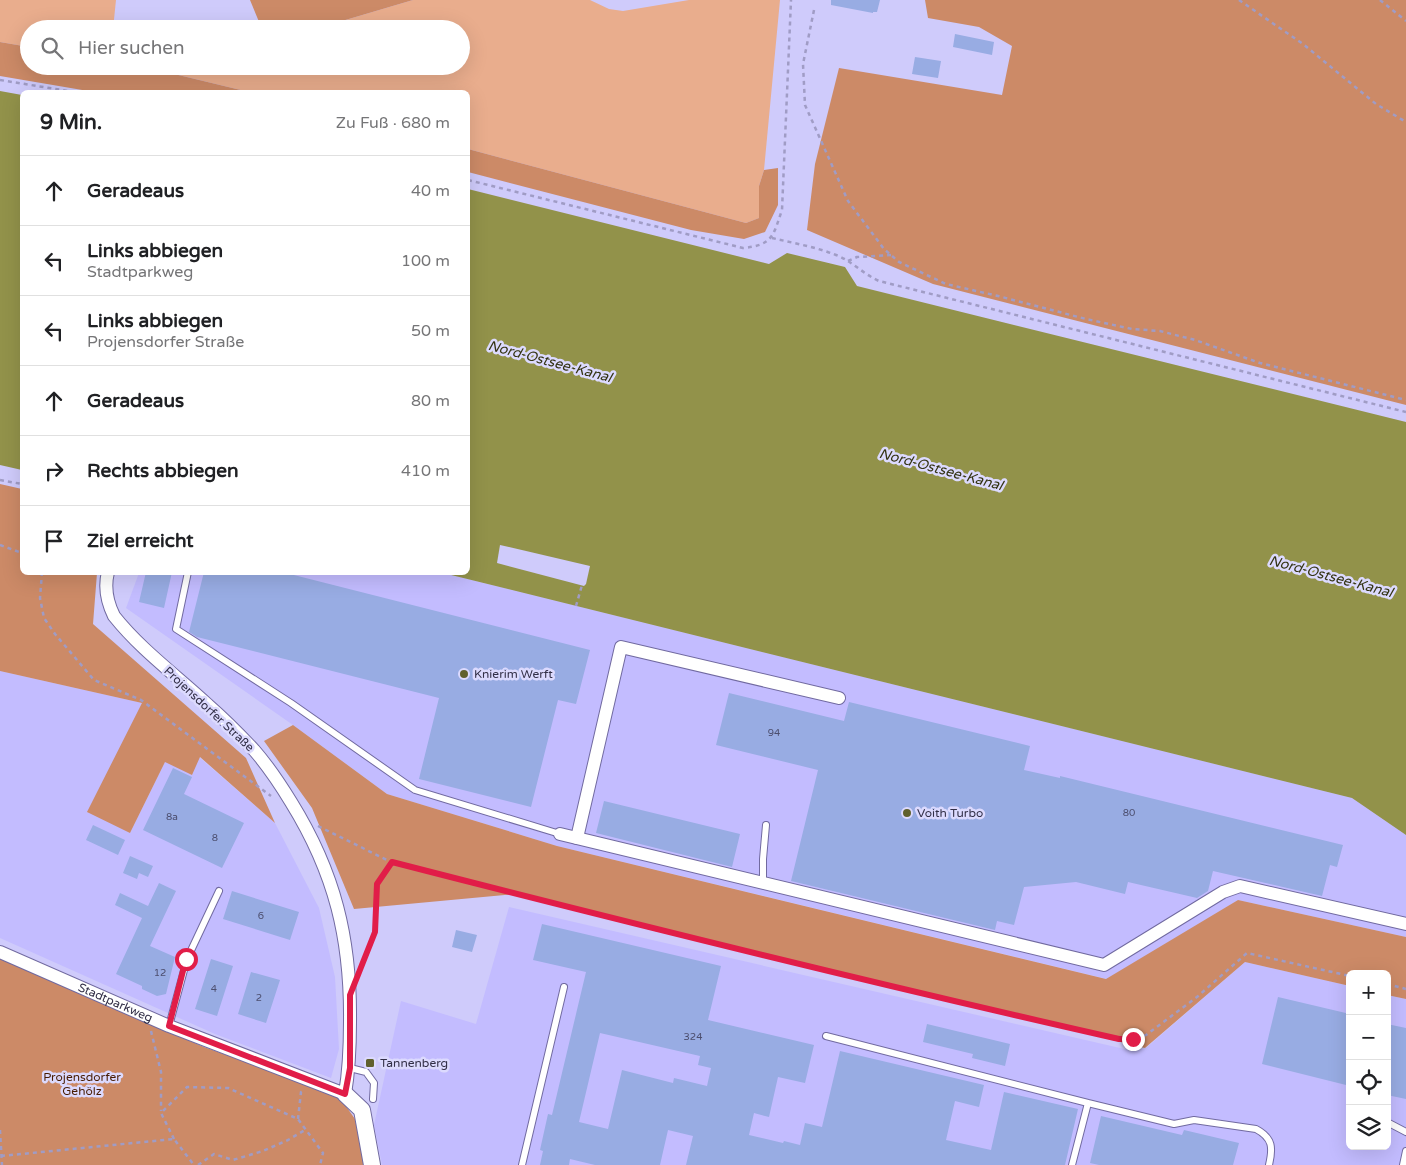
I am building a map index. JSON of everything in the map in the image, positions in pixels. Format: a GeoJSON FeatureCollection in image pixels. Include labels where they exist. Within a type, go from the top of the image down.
{"type":"FeatureCollection","features":[{"type":"Feature","properties":{"kind":"street","name":"Projensdorfer Straße"},"geometry":{"type":"LineString","coordinates":[[108,575],[106,590],[114,616],[158,661],[209,705],[255,751],[301,817],[320,856],[338,904],[348,951],[350,1068],[345,1094]]}},
{"type":"Feature","properties":{"kind":"street"},"geometry":{"type":"LineString","coordinates":[[577,838],[621,647],[839,698]]}},
{"type":"Feature","properties":{"kind":"street"},"geometry":{"type":"LineString","coordinates":[[560,834],[1104,965],[1223,892],[1240,886],[1406,924]]}},
{"type":"Feature","properties":{"kind":"street","name":"Stadtparkweg"},"geometry":{"type":"LineString","coordinates":[[0,952],[169,1026],[345,1094]]}},
{"type":"Feature","properties":{"kind":"street"},"geometry":{"type":"LineString","coordinates":[[345,1094],[362,1110],[372,1165]]}},
{"type":"Feature","properties":{"kind":"lane"},"geometry":{"type":"LineString","coordinates":[[187,575],[176,629],[291,703],[415,790],[560,834]]}},
{"type":"Feature","properties":{"kind":"lane"},"geometry":{"type":"LineString","coordinates":[[764,883],[763,859],[766,825]]}},
{"type":"Feature","properties":{"kind":"lane"},"geometry":{"type":"LineString","coordinates":[[169,1026],[186,959],[219,891]]}},
{"type":"Feature","properties":{"kind":"lane"},"geometry":{"type":"LineString","coordinates":[[522,1165],[564,987]]}},
{"type":"Feature","properties":{"kind":"lane"},"geometry":{"type":"LineString","coordinates":[[826,1036],[1174,1124],[1194,1120],[1256,1129],[1265,1134],[1270,1140],[1269,1165]]}},
{"type":"Feature","properties":{"kind":"lane"},"geometry":{"type":"LineString","coordinates":[[350,1068],[366,1072],[374,1083],[373,1099]]}},
{"type":"Feature","properties":{"kind":"lane"},"geometry":{"type":"LineString","coordinates":[[1072,1165],[1088,1103]]}},
{"type":"Feature","properties":{"kind":"lane"},"geometry":{"type":"LineString","coordinates":[[1391,1124],[1406,1132]]}},
{"type":"Feature","properties":{"kind":"lane"},"geometry":{"type":"LineString","coordinates":[[1403,1165],[1406,1151]]}},
{"type":"Feature","properties":{"kind":"path"},"geometry":{"type":"LineString","coordinates":[[470,180],[743,248],[758,246],[772,238],[782,210],[791,0]]}},
{"type":"Feature","properties":{"kind":"path"},"geometry":{"type":"LineString","coordinates":[[1239,0],[1302,44],[1376,104],[1406,122]]}},
{"type":"Feature","properties":{"kind":"path"},"geometry":{"type":"LineString","coordinates":[[1380,0],[1406,21]]}},
{"type":"Feature","properties":{"kind":"path"},"geometry":{"type":"LineString","coordinates":[[814,10],[803,64],[805,106],[848,201],[884,249],[899,262],[946,284],[1086,320],[1132,329],[1160,331],[1195,340],[1260,363],[1406,400]]}},
{"type":"Feature","properties":{"kind":"path"},"geometry":{"type":"LineString","coordinates":[[0,80],[62,90]]}},
{"type":"Feature","properties":{"kind":"path"},"geometry":{"type":"LineString","coordinates":[[772,238],[836,255],[848,261],[868,276],[880,280],[1406,412]]}},
{"type":"Feature","properties":{"kind":"path"},"geometry":{"type":"LineString","coordinates":[[848,261],[857,257],[891,255]]}},
{"type":"Feature","properties":{"kind":"path"},"geometry":{"type":"LineString","coordinates":[[0,480],[20,484]]}},
{"type":"Feature","properties":{"kind":"path"},"geometry":{"type":"LineString","coordinates":[[0,545],[20,553]]}},
{"type":"Feature","properties":{"kind":"path"},"geometry":{"type":"LineString","coordinates":[[42,575],[40,598],[44,618],[94,680],[141,700],[277,800]]}},
{"type":"Feature","properties":{"kind":"path"},"geometry":{"type":"LineString","coordinates":[[576,606],[582,585]]}},
{"type":"Feature","properties":{"kind":"path"},"geometry":{"type":"LineString","coordinates":[[301,817],[392,862],[652,929],[1119,1039],[1133,1039],[1146,1035],[1197,997],[1247,953],[1346,975]]}},
{"type":"Feature","properties":{"kind":"path"},"geometry":{"type":"LineString","coordinates":[[350,995],[375,932],[377,884],[392,862]]}},
{"type":"Feature","properties":{"kind":"path"},"geometry":{"type":"LineString","coordinates":[[1391,985],[1406,989]]}},
{"type":"Feature","properties":{"kind":"path"},"geometry":{"type":"LineString","coordinates":[[147,1016],[162,1072],[161,1113],[174,1139],[194,1165]]}},
{"type":"Feature","properties":{"kind":"path"},"geometry":{"type":"LineString","coordinates":[[298,1119],[301,1092],[314,1081]]}},
{"type":"Feature","properties":{"kind":"path"},"geometry":{"type":"LineString","coordinates":[[161,1113],[187,1087],[228,1088],[298,1119],[322,1153],[320,1165]]}},
{"type":"Feature","properties":{"kind":"path"},"geometry":{"type":"LineString","coordinates":[[0,1130],[2,1165]]}},
{"type":"Feature","properties":{"kind":"path"},"geometry":{"type":"LineString","coordinates":[[198,1165],[214,1154],[233,1160],[288,1140],[305,1130]]}},
{"type":"Feature","properties":{"kind":"path"},"geometry":{"type":"LineString","coordinates":[[1,1156],[174,1139]]}},
{"type":"Feature","properties":{"kind":"shaded area"},"geometry":{"type":"Polygon","coordinates":[[[0,0],[116,0],[114,20],[20,20],[20,45],[0,42],[0,0]]]}},
{"type":"Feature","properties":{"kind":"shaded area"},"geometry":{"type":"Polygon","coordinates":[[[413,0],[590,0],[609,9],[623,11],[689,0],[780,0],[764,170],[759,186],[759,218],[746,223],[470,150],[470,90],[241,90],[178,75],[470,75],[470,20],[345,20],[413,0]]]}},
{"type":"Feature","properties":{"kind":"shaded area"},"geometry":{"type":"Polygon","coordinates":[[[138,575],[451,575],[1352,798],[1406,835],[1406,937],[1238,900],[1107,979],[557,846],[387,794],[293,725],[126,608],[138,575]]]}},
{"type":"Feature","properties":{"kind":"shaded area"},"geometry":{"type":"Polygon","coordinates":[[[0,671],[142,703],[130,833],[165,762],[199,757],[275,823],[319,908],[335,977],[339,1049],[331,1078],[215,1034],[0,938],[0,671]]]}},
{"type":"Feature","properties":{"kind":"shaded area"},"geometry":{"type":"Polygon","coordinates":[[[509,907],[1133,1051],[1146,1048],[1245,962],[1346,985],[1346,1150],[1391,1150],[1391,996],[1406,999],[1406,1165],[382,1165],[374,1125],[401,1001],[476,1024],[509,907]]]}},
{"type":"Feature","properties":{"kind":"green space"},"geometry":{"type":"Polygon","coordinates":[[[250,0],[413,0],[345,20],[258,20],[250,0]]]}},
{"type":"Feature","properties":{"kind":"green space"},"geometry":{"type":"Polygon","coordinates":[[[925,0],[1406,0],[1406,405],[933,284],[807,230],[815,164],[839,68],[1002,95],[1012,46],[979,27],[928,18],[925,0]]]}},
{"type":"Feature","properties":{"kind":"green space"},"geometry":{"type":"Polygon","coordinates":[[[0,42],[20,45],[20,75],[178,75],[241,90],[82,90],[0,76],[0,42]]]}},
{"type":"Feature","properties":{"kind":"green space"},"geometry":{"type":"Polygon","coordinates":[[[470,150],[746,223],[759,218],[759,186],[764,170],[778,168],[778,205],[765,232],[744,239],[691,230],[470,173],[470,150]]]}},
{"type":"Feature","properties":{"kind":"green space"},"geometry":{"type":"Polygon","coordinates":[[[0,484],[20,489],[20,575],[97,575],[93,624],[246,758],[275,823],[200,757],[192,775],[165,762],[130,833],[87,812],[142,703],[0,671],[0,484]]]}},
{"type":"Feature","properties":{"kind":"green space"},"geometry":{"type":"Polygon","coordinates":[[[293,725],[387,794],[557,846],[1106,979],[1238,900],[1406,937],[1406,999],[1391,996],[1391,970],[1346,970],[1346,985],[1245,962],[1145,1048],[516,894],[354,909],[312,808],[264,741],[293,725]]]}},
{"type":"Feature","properties":{"kind":"green space","name":"Projensdorfer Gehölz"},"geometry":{"type":"Polygon","coordinates":[[[0,958],[204,1047],[327,1091],[343,1102],[355,1119],[364,1165],[0,1165],[0,958]]]}},
{"type":"Feature","properties":{"kind":"water"},"geometry":{"type":"Polygon","coordinates":[[[0,91],[20,95],[20,470],[0,465],[0,91]]]}},
{"type":"Feature","properties":{"kind":"water","name":"Nord-Ostsee-Kanal"},"geometry":{"type":"Polygon","coordinates":[[[470,189],[769,264],[787,253],[845,267],[857,286],[1406,422],[1406,835],[1352,798],[451,575],[470,575],[470,189]]]}},
{"type":"Feature","properties":{"kind":"pier"},"geometry":{"type":"Polygon","coordinates":[[[500,545],[590,566],[586,584],[584,586],[497,563],[500,545]]]}},
{"type":"Feature","properties":{"kind":"building"},"geometry":{"type":"Polygon","coordinates":[[[831,0],[880,0],[877,12],[873,13],[831,5],[831,0]]]}},
{"type":"Feature","properties":{"kind":"building"},"geometry":{"type":"Polygon","coordinates":[[[955,34],[994,42],[992,55],[953,47],[955,34]]]}},
{"type":"Feature","properties":{"kind":"building"},"geometry":{"type":"Polygon","coordinates":[[[915,57],[941,61],[938,78],[912,74],[915,57]]]}},
{"type":"Feature","properties":{"kind":"building"},"geometry":{"type":"Polygon","coordinates":[[[145,575],[171,575],[164,608],[139,602],[145,575]]]}},
{"type":"Feature","properties":{"kind":"building","name":"Knierim Werft"},"geometry":{"type":"Polygon","coordinates":[[[203,575],[294,575],[590,650],[576,704],[558,700],[531,807],[419,779],[439,698],[197,637],[189,632],[203,575]]]}},
{"type":"Feature","properties":{"kind":"building"},"geometry":{"type":"Polygon","coordinates":[[[729,693],[844,721],[849,702],[1030,746],[1024,770],[1060,778],[1060,776],[1343,845],[1337,867],[1330,865],[1322,896],[1213,871],[1208,891],[1197,898],[1128,882],[1125,894],[1076,882],[1024,887],[1014,925],[997,921],[995,930],[791,881],[818,770],[716,745],[729,693]]]}},
{"type":"Feature","properties":{"kind":"building"},"geometry":{"type":"Polygon","coordinates":[[[173,768],[192,777],[184,794],[244,823],[222,868],[143,830],[173,768]]]}},
{"type":"Feature","properties":{"kind":"building"},"geometry":{"type":"Polygon","coordinates":[[[604,801],[740,834],[732,867],[596,833],[604,801]]]}},
{"type":"Feature","properties":{"kind":"building"},"geometry":{"type":"Polygon","coordinates":[[[93,825],[125,840],[118,855],[86,840],[93,825]]]}},
{"type":"Feature","properties":{"kind":"building"},"geometry":{"type":"Polygon","coordinates":[[[130,856],[153,866],[148,877],[139,873],[137,879],[123,873],[130,856]]]}},
{"type":"Feature","properties":{"kind":"building"},"geometry":{"type":"Polygon","coordinates":[[[159,883],[176,891],[150,946],[175,957],[166,994],[157,996],[142,989],[142,986],[116,974],[142,918],[115,905],[120,893],[148,906],[159,883]]]}},
{"type":"Feature","properties":{"kind":"building"},"geometry":{"type":"Polygon","coordinates":[[[232,891],[299,912],[290,940],[223,919],[232,891]]]}},
{"type":"Feature","properties":{"kind":"building"},"geometry":{"type":"Polygon","coordinates":[[[542,924],[721,966],[708,1020],[814,1045],[805,1083],[778,1077],[769,1117],[754,1113],[749,1135],[800,1145],[805,1123],[822,1127],[840,1051],[984,1085],[979,1107],[955,1101],[946,1140],[991,1150],[1004,1092],[1078,1109],[1065,1165],[686,1165],[693,1136],[668,1130],[660,1165],[595,1165],[570,1159],[569,1165],[540,1165],[543,1151],[540,1150],[548,1114],[552,1115],[586,972],[533,960],[542,924]],[[600,1033],[579,1122],[608,1129],[622,1070],[673,1083],[674,1078],[707,1086],[711,1068],[698,1065],[700,1056],[600,1033]]]}},
{"type":"Feature","properties":{"kind":"building"},"geometry":{"type":"Polygon","coordinates":[[[456,930],[477,935],[472,952],[452,947],[456,930]]]}},
{"type":"Feature","properties":{"kind":"building"},"geometry":{"type":"Polygon","coordinates":[[[211,959],[233,966],[217,1016],[195,1009],[211,959]]]}},
{"type":"Feature","properties":{"kind":"building"},"geometry":{"type":"Polygon","coordinates":[[[251,972],[280,980],[266,1023],[238,1014],[251,972]]]}},
{"type":"Feature","properties":{"kind":"building"},"geometry":{"type":"Polygon","coordinates":[[[1278,997],[1346,1013],[1346,1085],[1262,1064],[1278,997]]]}},
{"type":"Feature","properties":{"kind":"building"},"geometry":{"type":"Polygon","coordinates":[[[927,1024],[1010,1044],[1005,1066],[972,1058],[973,1054],[923,1042],[927,1024]]]}},
{"type":"Feature","properties":{"kind":"building"},"geometry":{"type":"Polygon","coordinates":[[[1391,1025],[1406,1028],[1406,1099],[1391,1096],[1391,1025]]]}},
{"type":"Feature","properties":{"kind":"building"},"geometry":{"type":"Polygon","coordinates":[[[1101,1116],[1182,1135],[1184,1130],[1239,1143],[1233,1165],[1099,1165],[1090,1163],[1101,1116]]]}},
{"type":"Feature","properties":{"kind":"place","name":"Knierim Werft"},"geometry":{"type":"Point","coordinates":[464,674]}},
{"type":"Feature","properties":{"kind":"place","name":"Voith Turbo"},"geometry":{"type":"Point","coordinates":[907,813]}},
{"type":"Feature","properties":{"kind":"place","name":"Tannenberg"},"geometry":{"type":"Point","coordinates":[370,1063]}},
{"type":"Feature","properties":{"kind":"route"},"geometry":{"type":"LineString","coordinates":[[186,959],[169,1026],[345,1094],[350,1068],[350,995],[375,932],[377,884],[392,862],[652,929],[1119,1039],[1133,1039]]}}]}
